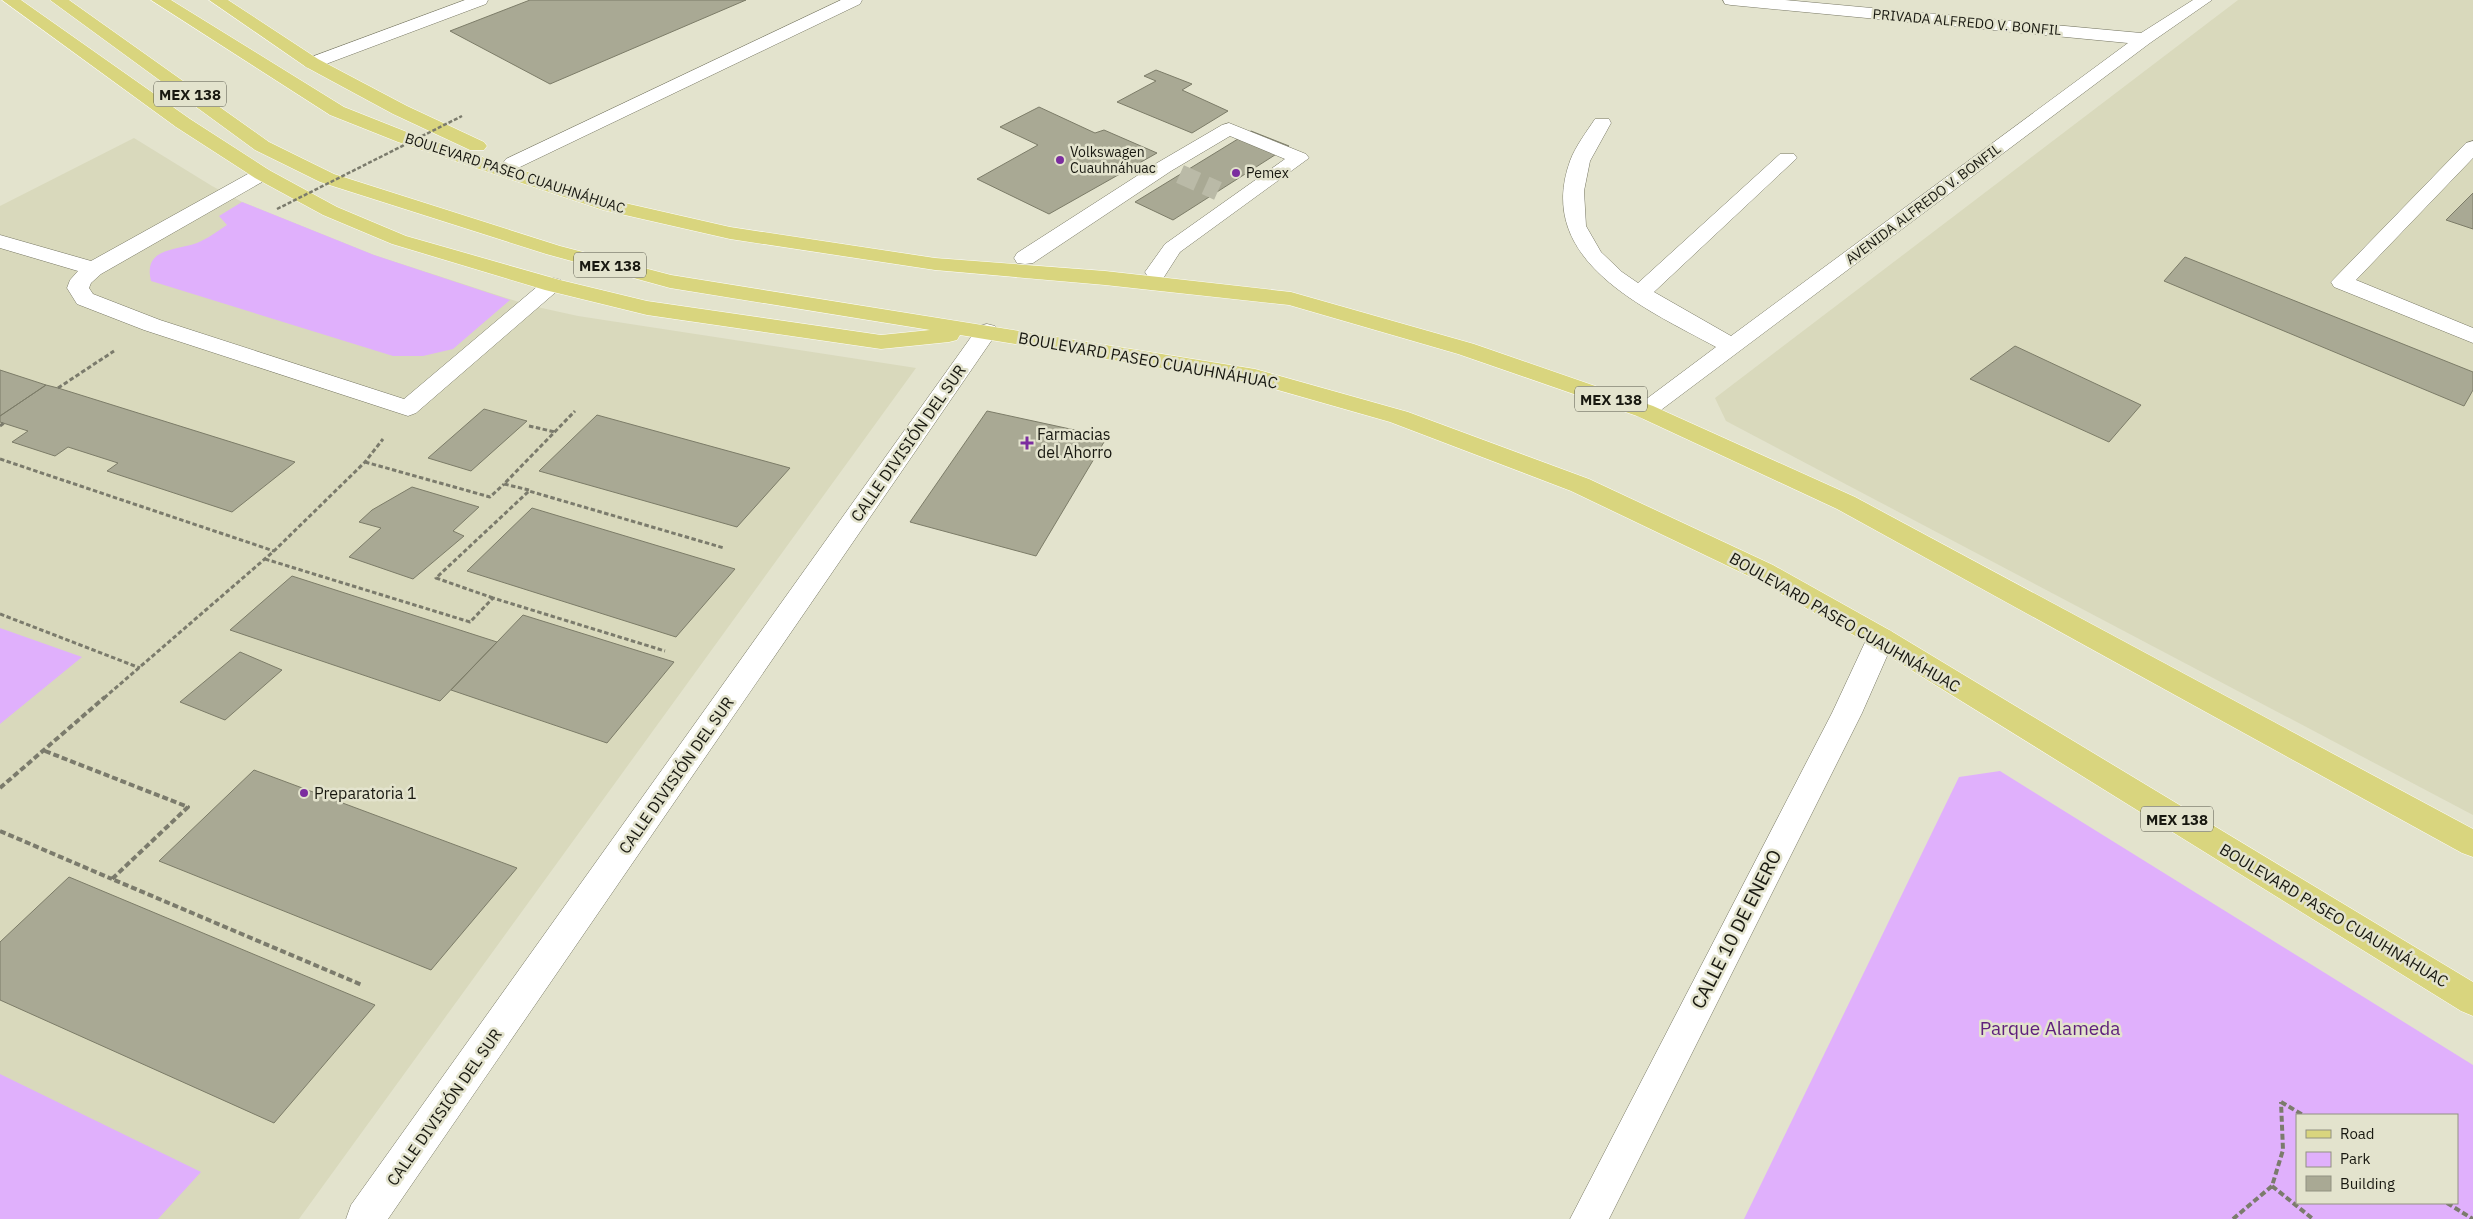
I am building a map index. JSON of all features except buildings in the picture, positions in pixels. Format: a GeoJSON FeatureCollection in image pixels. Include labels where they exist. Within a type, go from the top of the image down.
{"type":"FeatureCollection","features":[{"type":"Feature","properties":{"kind":"main road","name":"BOULEVARD PASEO CUAUHNÁHUAC"},"geometry":{"type":"LineString","coordinates":[[10,0],[183,124],[262,174],[330,211],[399,240],[553,285],[647,308],[881,342],[987,331]]}},
{"type":"Feature","properties":{"kind":"main road","name":"BOULEVARD PASEO CUAUHNÁHUAC"},"geometry":{"type":"LineString","coordinates":[[58,0],[262,146],[327,178],[553,250],[670,281],[1255,376],[1399,417],[1580,485],[1764,572],[1881,638],[2473,1000]]}},
{"type":"Feature","properties":{"kind":"main road","name":"BOULEVARD PASEO CUAUHNÁHUAC"},"geometry":{"type":"LineString","coordinates":[[159,0],[337,111],[406,138],[610,206],[730,233],[935,264],[1105,278],[1291,299]]}},
{"type":"Feature","properties":{"kind":"main road","name":"BOULEVARD PASEO CUAUHNÁHUAC"},"geometry":{"type":"LineString","coordinates":[[217,0],[312,63],[400,110],[513,163],[625,199],[729,225],[1156,272],[1291,299],[1466,349],[1645,411],[1846,503],[2473,844]]}},
{"type":"Feature","properties":{"kind":"street"},"geometry":{"type":"LineString","coordinates":[[312,63],[480,0]]}},
{"type":"Feature","properties":{"kind":"street"},"geometry":{"type":"LineString","coordinates":[[513,163],[854,0]]}},
{"type":"Feature","properties":{"kind":"street","name":"PRIVADA ALFREDO V. BONFIL"},"geometry":{"type":"LineString","coordinates":[[1730,0],[2144,39]]}},
{"type":"Feature","properties":{"kind":"street","name":"AVENIDA ALFREDO V. BONFIL"},"geometry":{"type":"LineString","coordinates":[[1645,411],[2144,39],[2204,0]]}},
{"type":"Feature","properties":{"kind":"street"},"geometry":{"type":"LineString","coordinates":[[1602,123],[1580,161],[1574,191],[1576,226],[1592,255],[1614,277],[1732,346]]}},
{"type":"Feature","properties":{"kind":"street"},"geometry":{"type":"LineString","coordinates":[[1025,258],[1172,171],[1229,128],[1300,158],[1172,248],[1156,272]]}},
{"type":"Feature","properties":{"kind":"street"},"geometry":{"type":"LineString","coordinates":[[2473,147],[2342,282],[2473,336]]}},
{"type":"Feature","properties":{"kind":"street"},"geometry":{"type":"LineString","coordinates":[[1640,293],[1787,158]]}},
{"type":"Feature","properties":{"kind":"street"},"geometry":{"type":"LineString","coordinates":[[262,174],[93,269],[81,280],[78,288],[85,299],[152,325],[408,408],[553,285]]}},
{"type":"Feature","properties":{"kind":"street"},"geometry":{"type":"LineString","coordinates":[[1218,191],[1238,201]]}},
{"type":"Feature","properties":{"kind":"street"},"geometry":{"type":"LineString","coordinates":[[0,241],[93,269]]}},
{"type":"Feature","properties":{"kind":"street","name":"CALLE DIVISIÓN DEL SUR"},"geometry":{"type":"LineString","coordinates":[[365,1219],[987,331]]}},
{"type":"Feature","properties":{"kind":"street","name":"CALLE 10 DE ENERO"},"geometry":{"type":"LineString","coordinates":[[1589,1219],[1846,712],[1881,638]]}},
{"type":"Feature","properties":{"kind":"path"},"geometry":{"type":"LineString","coordinates":[[277,209],[462,116]]}},
{"type":"Feature","properties":{"kind":"path"},"geometry":{"type":"LineString","coordinates":[[58,388],[152,325]]}},
{"type":"Feature","properties":{"kind":"path"},"geometry":{"type":"LineString","coordinates":[[0,788],[274,551],[365,462],[408,408]]}},
{"type":"Feature","properties":{"kind":"path"},"geometry":{"type":"LineString","coordinates":[[365,462],[490,497],[575,411]]}},
{"type":"Feature","properties":{"kind":"path"},"geometry":{"type":"LineString","coordinates":[[0,426],[4,423]]}},
{"type":"Feature","properties":{"kind":"path"},"geometry":{"type":"LineString","coordinates":[[529,426],[556,432]]}},
{"type":"Feature","properties":{"kind":"path"},"geometry":{"type":"LineString","coordinates":[[0,459],[274,551]]}},
{"type":"Feature","properties":{"kind":"path"},"geometry":{"type":"LineString","coordinates":[[504,484],[724,548]]}},
{"type":"Feature","properties":{"kind":"path"},"geometry":{"type":"LineString","coordinates":[[529,490],[436,578],[665,651]]}},
{"type":"Feature","properties":{"kind":"path"},"geometry":{"type":"LineString","coordinates":[[265,559],[470,622],[494,598]]}},
{"type":"Feature","properties":{"kind":"path"},"geometry":{"type":"LineString","coordinates":[[0,614],[140,668]]}},
{"type":"Feature","properties":{"kind":"path"},"geometry":{"type":"LineString","coordinates":[[45,751],[188,808],[112,879]]}},
{"type":"Feature","properties":{"kind":"path"},"geometry":{"type":"LineString","coordinates":[[0,831],[362,985]]}},
{"type":"Feature","properties":{"kind":"path"},"geometry":{"type":"LineString","coordinates":[[2233,1219],[2272,1186],[2283,1150],[2280,1102],[2300,1114]]}},
{"type":"Feature","properties":{"kind":"path"},"geometry":{"type":"LineString","coordinates":[[2272,1186],[2313,1219]]}},
{"type":"Feature","properties":{"kind":"path"},"geometry":{"type":"LineString","coordinates":[[2449,1204],[2473,1219]]}},
{"type":"Feature","properties":{"kind":"shaded area"},"geometry":{"type":"Polygon","coordinates":[[[2238,0],[2473,0],[2473,815],[1726,421],[1715,398],[2238,0]]]}},
{"type":"Feature","properties":{"kind":"shaded area","name":"Preparatoria 1"},"geometry":{"type":"Polygon","coordinates":[[[134,138],[212,186],[242,202],[374,255],[528,305],[578,316],[916,368],[299,1219],[0,1219],[0,206],[134,138]]]}},
{"type":"Feature","properties":{"kind":"green space"},"geometry":{"type":"Polygon","coordinates":[[[242,202],[374,255],[510,300],[453,349],[423,356],[393,356],[151,281],[150,270],[152,262],[156,257],[170,250],[197,243],[212,235],[227,225],[219,216],[242,202]]]}},
{"type":"Feature","properties":{"kind":"green space"},"geometry":{"type":"Polygon","coordinates":[[[0,628],[82,657],[0,724],[0,628]]]}},
{"type":"Feature","properties":{"kind":"green space","name":"Parque Alameda"},"geometry":{"type":"Polygon","coordinates":[[[2000,771],[2473,1065],[2473,1219],[1744,1219],[1959,777],[2000,771]]]}},
{"type":"Feature","properties":{"kind":"green space"},"geometry":{"type":"Polygon","coordinates":[[[0,1074],[201,1172],[158,1219],[0,1219],[0,1074]]]}},
{"type":"Feature","properties":{"kind":"tunnel"},"geometry":{"type":"LineString","coordinates":[[1180,174],[1218,191]]}},
{"type":"Feature","properties":{"kind":"place","name":"Volkswagen Cuauhnáhuac"},"geometry":{"type":"Point","coordinates":[1060,160]}},
{"type":"Feature","properties":{"kind":"place","name":"Pemex"},"geometry":{"type":"Point","coordinates":[1236,173]}},
{"type":"Feature","properties":{"kind":"place","name":"Farmacias del Ahorro"},"geometry":{"type":"Point","coordinates":[1027,443]}},
{"type":"Feature","properties":{"kind":"place","name":"Preparatoria 1"},"geometry":{"type":"Point","coordinates":[304,793]}}]}
